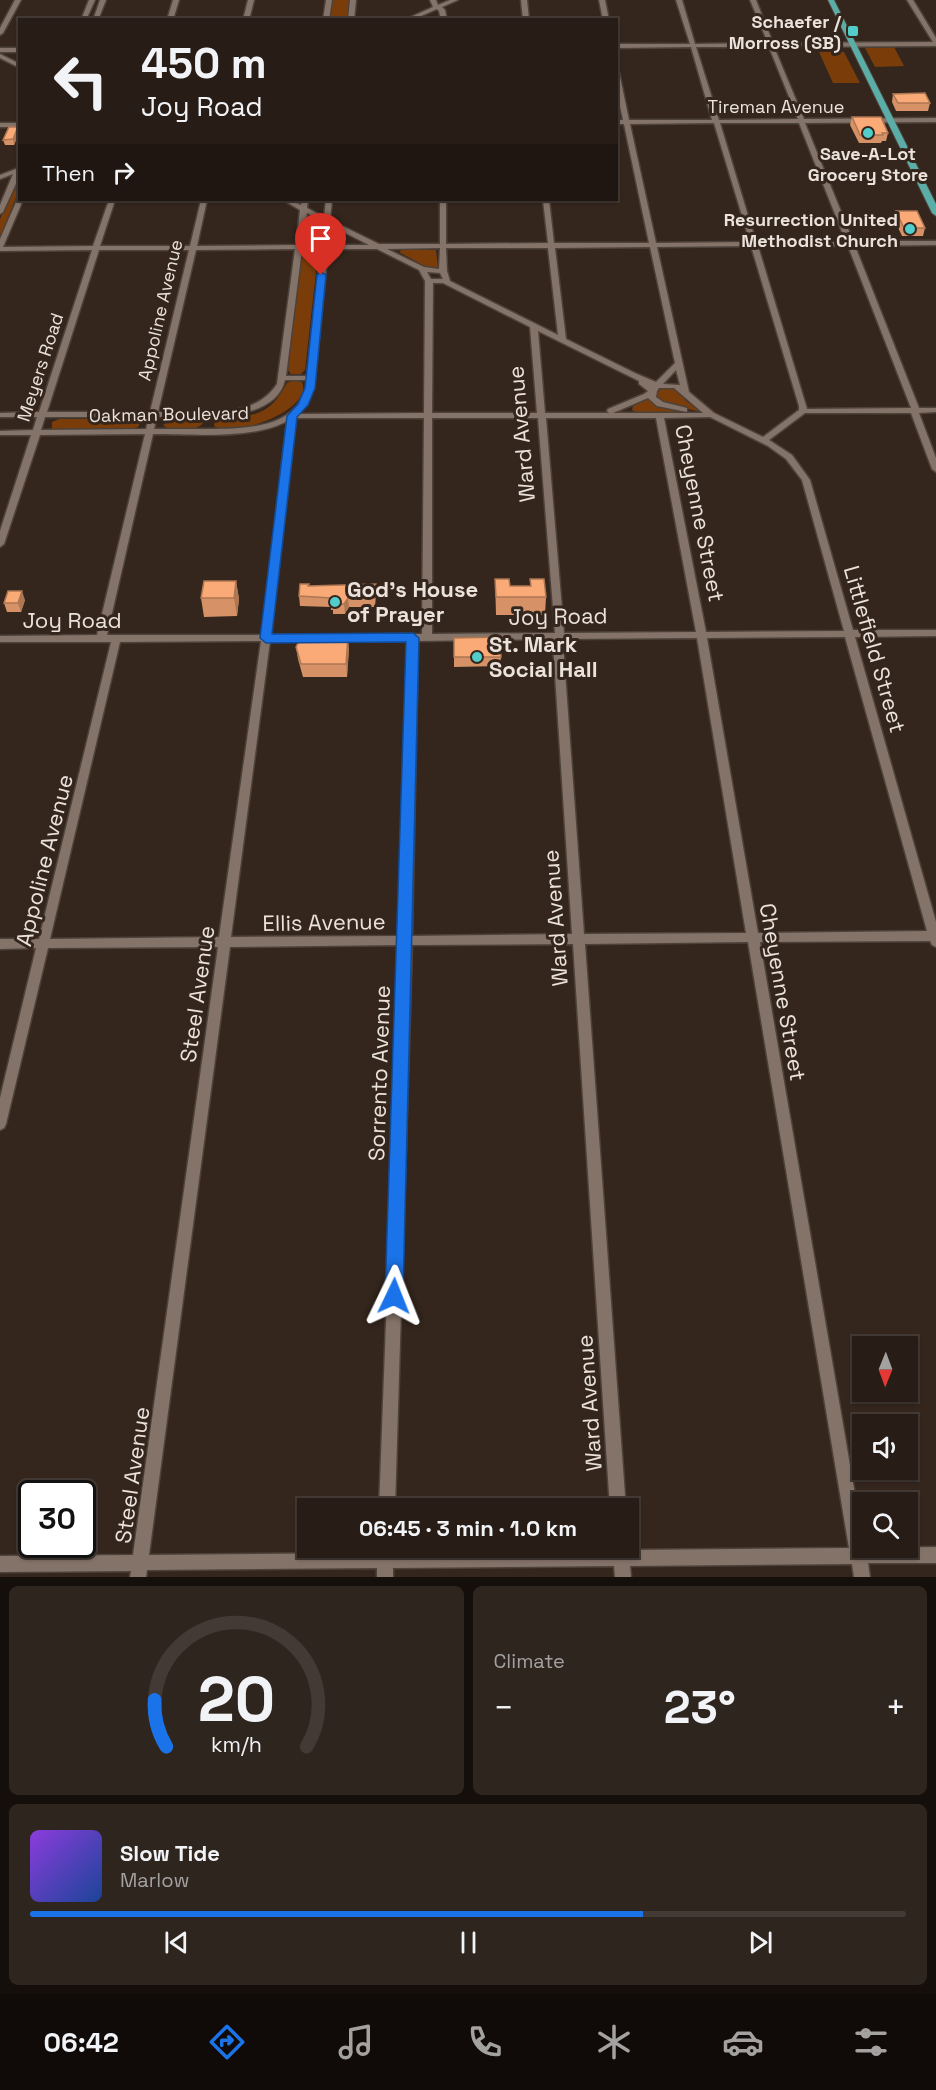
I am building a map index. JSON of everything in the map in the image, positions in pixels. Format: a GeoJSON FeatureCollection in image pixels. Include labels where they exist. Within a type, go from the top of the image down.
{"type":"FeatureCollection","features":[{"type":"Feature","properties":{"kind":"main road"},"geometry":{"type":"LineString","coordinates":[[831,0],[936,213]]}},
{"type":"Feature","properties":{"kind":"street"},"geometry":{"type":"LineString","coordinates":[[0,33],[18,0]]}},
{"type":"Feature","properties":{"kind":"street"},"geometry":{"type":"LineString","coordinates":[[84,18],[92,0]]}},
{"type":"Feature","properties":{"kind":"street"},"geometry":{"type":"LineString","coordinates":[[96,18],[103,0]]}},
{"type":"Feature","properties":{"kind":"street"},"geometry":{"type":"LineString","coordinates":[[171,18],[176,0]]}},
{"type":"Feature","properties":{"kind":"street"},"geometry":{"type":"LineString","coordinates":[[246,18],[251,0]]}},
{"type":"Feature","properties":{"kind":"street"},"geometry":{"type":"LineString","coordinates":[[326,18],[329,0]]}},
{"type":"Feature","properties":{"kind":"street"},"geometry":{"type":"LineString","coordinates":[[351,18],[353,0]]}},
{"type":"Feature","properties":{"kind":"street"},"geometry":{"type":"LineString","coordinates":[[433,0],[434,5],[442,10],[444,18]]}},
{"type":"Feature","properties":{"kind":"street"},"geometry":{"type":"LineString","coordinates":[[411,18],[455,0]]}},
{"type":"Feature","properties":{"kind":"street"},"geometry":{"type":"LineString","coordinates":[[524,0],[526,18]]}},
{"type":"Feature","properties":{"kind":"street"},"geometry":{"type":"LineString","coordinates":[[602,0],[606,18]]}},
{"type":"Feature","properties":{"kind":"street"},"geometry":{"type":"LineString","coordinates":[[679,0],[803,406],[802,411]]}},
{"type":"Feature","properties":{"kind":"street"},"geometry":{"type":"LineString","coordinates":[[753,0],[915,405],[936,469]]}},
{"type":"Feature","properties":{"kind":"street"},"geometry":{"type":"LineString","coordinates":[[910,0],[936,43]]}},
{"type":"Feature","properties":{"kind":"street"},"geometry":{"type":"LineString","coordinates":[[618,46],[936,43]]}},
{"type":"Feature","properties":{"kind":"street"},"geometry":{"type":"LineString","coordinates":[[0,50],[18,50]]}},
{"type":"Feature","properties":{"kind":"street"},"geometry":{"type":"LineString","coordinates":[[0,56],[18,65]]}},
{"type":"Feature","properties":{"kind":"street","name":"Cheyenne Street"},"geometry":{"type":"LineString","coordinates":[[618,81],[685,392]]}},
{"type":"Feature","properties":{"kind":"street","name":"Tireman Avenue"},"geometry":{"type":"LineString","coordinates":[[618,122],[936,120]]}},
{"type":"Feature","properties":{"kind":"street"},"geometry":{"type":"LineString","coordinates":[[0,125],[18,125]]}},
{"type":"Feature","properties":{"kind":"street"},"geometry":{"type":"LineString","coordinates":[[0,177],[18,169]]}},
{"type":"Feature","properties":{"kind":"street"},"geometry":{"type":"LineString","coordinates":[[0,212],[18,171]]}},
{"type":"Feature","properties":{"kind":"street"},"geometry":{"type":"LineString","coordinates":[[20,201],[0,248],[936,243]]}},
{"type":"Feature","properties":{"kind":"street","name":"Meyers Road"},"geometry":{"type":"LineString","coordinates":[[0,544],[112,201]]}},
{"type":"Feature","properties":{"kind":"street","name":"Appoline Avenue"},"geometry":{"type":"LineString","coordinates":[[101,639],[204,201]]}},
{"type":"Feature","properties":{"kind":"street"},"geometry":{"type":"LineString","coordinates":[[292,416],[305,401],[311,378],[329,201]]}},
{"type":"Feature","properties":{"kind":"street"},"geometry":{"type":"LineString","coordinates":[[429,284],[446,282],[443,271],[443,201]]}},
{"type":"Feature","properties":{"kind":"street"},"geometry":{"type":"LineString","coordinates":[[546,201],[562,339]]}},
{"type":"Feature","properties":{"kind":"street"},"geometry":{"type":"LineString","coordinates":[[311,378],[282,378],[304,204],[327,220],[422,269],[443,271]]}},
{"type":"Feature","properties":{"kind":"street"},"geometry":{"type":"LineString","coordinates":[[422,269],[429,284],[427,637]]}},
{"type":"Feature","properties":{"kind":"street","name":"Littlefield Street"},"geometry":{"type":"LineString","coordinates":[[446,282],[534,324],[656,388],[676,387],[711,415],[764,440],[789,457],[806,480],[935,938]]}},
{"type":"Feature","properties":{"kind":"street","name":"Ward Avenue"},"geometry":{"type":"LineString","coordinates":[[534,324],[560,636],[558,644],[617,1498]]}},
{"type":"Feature","properties":{"kind":"street"},"geometry":{"type":"LineString","coordinates":[[602,414],[639,400],[656,388],[678,364]]}},
{"type":"Feature","properties":{"kind":"street","name":"Oakman Boulevard"},"geometry":{"type":"LineString","coordinates":[[0,415],[236,412],[259,405],[276,392],[282,378]]}},
{"type":"Feature","properties":{"kind":"street","name":"Littlefield Street"},"geometry":{"type":"LineString","coordinates":[[656,388],[652,398],[660,404],[711,415]]}},
{"type":"Feature","properties":{"kind":"street"},"geometry":{"type":"LineString","coordinates":[[764,440],[802,411],[936,410]]}},
{"type":"Feature","properties":{"kind":"street"},"geometry":{"type":"LineString","coordinates":[[207,432],[211,414]]}},
{"type":"Feature","properties":{"kind":"street","name":"Cheyenne Street"},"geometry":{"type":"LineString","coordinates":[[660,415],[701,635],[852,1521]]}},
{"type":"Feature","properties":{"kind":"street"},"geometry":{"type":"LineString","coordinates":[[292,416],[711,415]]}},
{"type":"Feature","properties":{"kind":"street","name":"Oakman Boulevard"},"geometry":{"type":"LineString","coordinates":[[0,433],[207,432],[260,429],[292,416]]}},
{"type":"Feature","properties":{"kind":"street","name":"Steel Avenue"},"geometry":{"type":"LineString","coordinates":[[139,1570],[266,638],[292,416]]}},
{"type":"Feature","properties":{"kind":"street","name":"Joy Road"},"geometry":{"type":"LineString","coordinates":[[0,639],[936,633]]}},
{"type":"Feature","properties":{"kind":"street","name":"Sorrento Avenue"},"geometry":{"type":"LineString","coordinates":[[387,1498],[406,941],[413,638]]}},
{"type":"Feature","properties":{"kind":"street","name":"Appoline Avenue"},"geometry":{"type":"LineString","coordinates":[[0,1124],[116,639]]}},
{"type":"Feature","properties":{"kind":"street","name":"Ellis Avenue"},"geometry":{"type":"LineString","coordinates":[[0,944],[935,938]]}},
{"type":"Feature","properties":{"kind":"street"},"geometry":{"type":"LineString","coordinates":[[639,1553],[852,1556]]}},
{"type":"Feature","properties":{"kind":"street"},"geometry":{"type":"LineString","coordinates":[[918,1555],[936,1555]]}},
{"type":"Feature","properties":{"kind":"street"},"geometry":{"type":"LineString","coordinates":[[0,1564],[139,1570],[324,1558]]}},
{"type":"Feature","properties":{"kind":"street"},"geometry":{"type":"LineString","coordinates":[[385,1558],[385,1577]]}},
{"type":"Feature","properties":{"kind":"street"},"geometry":{"type":"LineString","coordinates":[[622,1558],[623,1577]]}},
{"type":"Feature","properties":{"kind":"street","name":"Cheyenne Street"},"geometry":{"type":"LineString","coordinates":[[858,1558],[862,1577]]}},
{"type":"Feature","properties":{"kind":"shaded area"},"geometry":{"type":"Polygon","coordinates":[[[331,0],[350,0],[348,18],[329,18],[331,0]]]}},
{"type":"Feature","properties":{"kind":"shaded area"},"geometry":{"type":"Polygon","coordinates":[[[894,47],[904,66],[875,67],[865,48],[894,47]]]}},
{"type":"Feature","properties":{"kind":"shaded area"},"geometry":{"type":"Polygon","coordinates":[[[819,52],[844,52],[860,83],[833,83],[819,52]]]}},
{"type":"Feature","properties":{"kind":"shaded area"},"geometry":{"type":"Polygon","coordinates":[[[18,175],[18,192],[0,237],[0,219],[18,175]]]}},
{"type":"Feature","properties":{"kind":"shaded area"},"geometry":{"type":"Polygon","coordinates":[[[313,221],[321,225],[319,242],[306,245],[304,243],[306,224],[313,221]]]}},
{"type":"Feature","properties":{"kind":"shaded area"},"geometry":{"type":"Polygon","coordinates":[[[403,249],[436,250],[438,267],[430,269],[399,252],[403,249]]]}},
{"type":"Feature","properties":{"kind":"shaded area"},"geometry":{"type":"Polygon","coordinates":[[[313,250],[318,254],[305,370],[301,374],[291,374],[288,370],[302,254],[313,250]]]}},
{"type":"Feature","properties":{"kind":"shaded area"},"geometry":{"type":"Polygon","coordinates":[[[294,380],[302,382],[302,392],[296,403],[284,412],[270,419],[237,429],[214,426],[215,421],[224,418],[248,416],[263,411],[274,403],[287,383],[294,380]]]}},
{"type":"Feature","properties":{"kind":"shaded area"},"geometry":{"type":"Polygon","coordinates":[[[663,387],[678,390],[686,401],[700,410],[660,401],[655,394],[663,387]]]}},
{"type":"Feature","properties":{"kind":"shaded area"},"geometry":{"type":"Polygon","coordinates":[[[649,398],[659,406],[685,413],[638,413],[632,410],[633,406],[649,398]]]}},
{"type":"Feature","properties":{"kind":"shaded area"},"geometry":{"type":"Polygon","coordinates":[[[196,418],[203,423],[189,430],[177,430],[163,425],[172,419],[196,418]]]}},
{"type":"Feature","properties":{"kind":"shaded area"},"geometry":{"type":"Polygon","coordinates":[[[59,419],[135,419],[140,423],[138,427],[132,429],[52,429],[52,422],[59,419]]]}},
{"type":"Feature","properties":{"kind":"building"},"geometry":{"type":"Polygon","coordinates":[[[925,93],[930,103],[898,103],[893,94],[925,93]]]}},
{"type":"Feature","properties":{"kind":"building"},"geometry":{"type":"Polygon","coordinates":[[[852,117],[881,117],[888,133],[860,135],[852,117]]]}},
{"type":"Feature","properties":{"kind":"building"},"geometry":{"type":"Polygon","coordinates":[[[9,127],[18,127],[13,139],[3,140],[9,127]]]}},
{"type":"Feature","properties":{"kind":"building"},"geometry":{"type":"Polygon","coordinates":[[[896,211],[917,211],[925,228],[904,228],[896,211]]]}},
{"type":"Feature","properties":{"kind":"building"},"geometry":{"type":"Polygon","coordinates":[[[495,579],[509,579],[510,586],[531,586],[530,579],[544,579],[546,597],[496,597],[495,579]]]}},
{"type":"Feature","properties":{"kind":"building"},"geometry":{"type":"Polygon","coordinates":[[[204,581],[236,581],[234,598],[201,598],[204,581]]]}},
{"type":"Feature","properties":{"kind":"building"},"geometry":{"type":"Polygon","coordinates":[[[300,584],[309,584],[308,586],[376,584],[375,598],[348,598],[344,604],[332,604],[331,598],[299,596],[300,584]]]}},
{"type":"Feature","properties":{"kind":"building"},"geometry":{"type":"Polygon","coordinates":[[[8,591],[22,591],[18,603],[4,603],[8,591]]]}},
{"type":"Feature","properties":{"kind":"building"},"geometry":{"type":"Polygon","coordinates":[[[348,636],[346,664],[301,664],[296,647],[301,637],[348,636]]]}},
{"type":"Feature","properties":{"kind":"building"},"geometry":{"type":"Polygon","coordinates":[[[500,637],[501,657],[454,657],[454,638],[500,637]]]}},
{"type":"Feature","properties":{"kind":"place","name":"Schaefer / Morross (SB)"},"geometry":{"type":"Point","coordinates":[853,31]}},
{"type":"Feature","properties":{"kind":"place","name":"Save-A-Lot Grocery Store"},"geometry":{"type":"Point","coordinates":[868,133]}},
{"type":"Feature","properties":{"kind":"place","name":"Resurrection United Methodist Church"},"geometry":{"type":"Point","coordinates":[910,229]}},
{"type":"Feature","properties":{"kind":"place","name":"God's House of Prayer"},"geometry":{"type":"Point","coordinates":[335,602]}},
{"type":"Feature","properties":{"kind":"place","name":"St. Mark Social Hall"},"geometry":{"type":"Point","coordinates":[477,657]}},
{"type":"Feature","properties":{"kind":"route"},"geometry":{"type":"LineString","coordinates":[[321,275],[310,388],[303,405],[292,416],[266,638],[413,638],[394,1296]]}}]}
